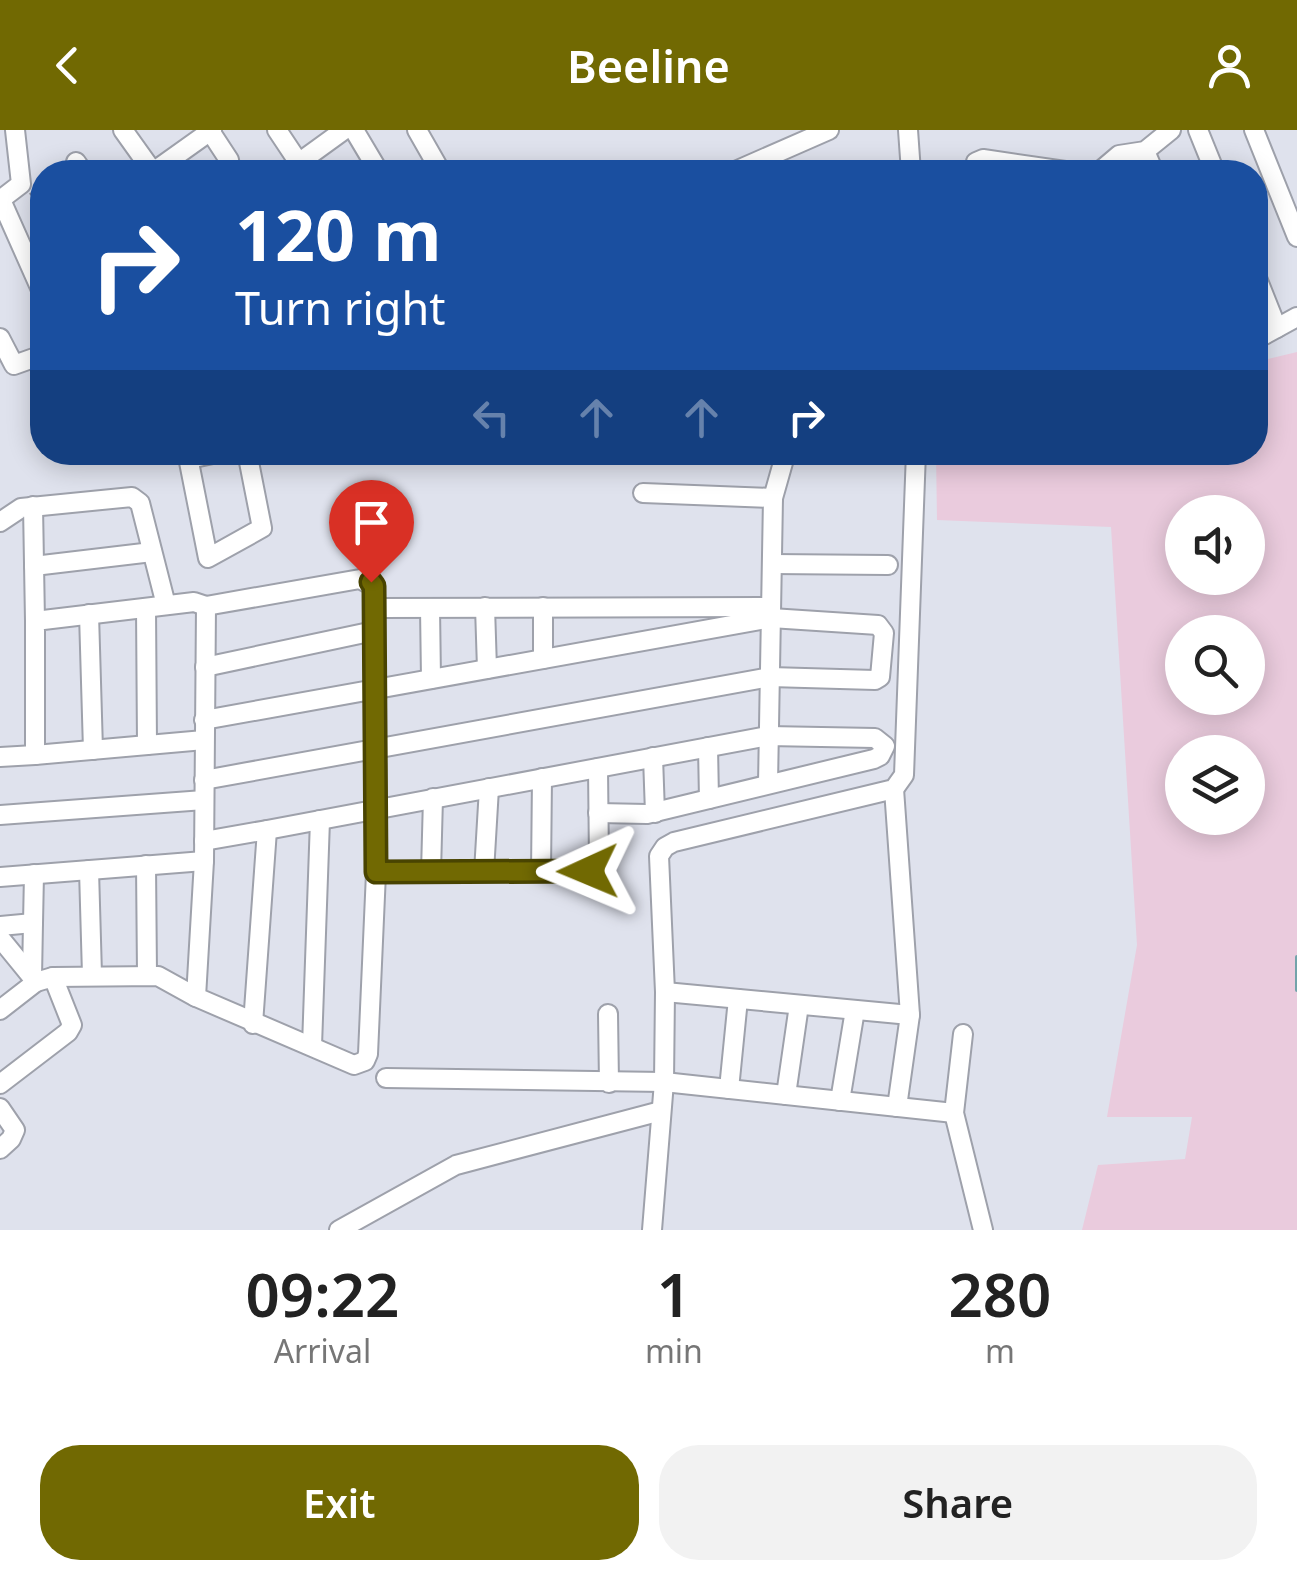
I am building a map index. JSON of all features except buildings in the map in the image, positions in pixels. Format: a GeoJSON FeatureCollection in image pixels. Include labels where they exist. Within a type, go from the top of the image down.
{"type":"FeatureCollection","features":[{"type":"Feature","properties":{"kind":"street"},"geometry":{"type":"LineString","coordinates":[[123,130],[144,160]]}},
{"type":"Feature","properties":{"kind":"street"},"geometry":{"type":"LineString","coordinates":[[277,130],[298,160]]}},
{"type":"Feature","properties":{"kind":"street"},"geometry":{"type":"LineString","coordinates":[[309,160],[344,130]]}},
{"type":"Feature","properties":{"kind":"street"},"geometry":{"type":"LineString","coordinates":[[354,130],[373,160]]}},
{"type":"Feature","properties":{"kind":"street"},"geometry":{"type":"LineString","coordinates":[[417,130],[434,160]]}},
{"type":"Feature","properties":{"kind":"street"},"geometry":{"type":"LineString","coordinates":[[760,160],[829,130]]}},
{"type":"Feature","properties":{"kind":"street"},"geometry":{"type":"LineString","coordinates":[[908,130],[910,160]]}},
{"type":"Feature","properties":{"kind":"street"},"geometry":{"type":"LineString","coordinates":[[1113,160],[1119,155],[1146,151],[1172,130]]}},
{"type":"Feature","properties":{"kind":"street"},"geometry":{"type":"LineString","coordinates":[[1198,130],[1210,160]]}},
{"type":"Feature","properties":{"kind":"street"},"geometry":{"type":"LineString","coordinates":[[1254,130],[1266,160]]}},
{"type":"Feature","properties":{"kind":"street"},"geometry":{"type":"LineString","coordinates":[[16,131],[21,184],[0,200],[30,266]]}},
{"type":"Feature","properties":{"kind":"street"},"geometry":{"type":"LineString","coordinates":[[176,160],[202,133],[229,160]]}},
{"type":"Feature","properties":{"kind":"street"},"geometry":{"type":"LineString","coordinates":[[1146,151],[1149,160]]}},
{"type":"Feature","properties":{"kind":"street"},"geometry":{"type":"LineString","coordinates":[[1268,165],[1297,237]]}},
{"type":"Feature","properties":{"kind":"street"},"geometry":{"type":"LineString","coordinates":[[1268,304],[1278,328]]}},
{"type":"Feature","properties":{"kind":"street"},"geometry":{"type":"LineString","coordinates":[[1268,331],[1297,317]]}},
{"type":"Feature","properties":{"kind":"street"},"geometry":{"type":"LineString","coordinates":[[0,338],[14,366],[30,362]]}},
{"type":"Feature","properties":{"kind":"street"},"geometry":{"type":"LineString","coordinates":[[190,465],[208,558],[262,528],[250,465]]}},
{"type":"Feature","properties":{"kind":"street"},"geometry":{"type":"LineString","coordinates":[[768,784],[773,498],[782,465]]}},
{"type":"Feature","properties":{"kind":"street"},"geometry":{"type":"LineString","coordinates":[[898,1107],[910,1015],[894,789],[904,775],[916,465]]}},
{"type":"Feature","properties":{"kind":"street"},"geometry":{"type":"LineString","coordinates":[[643,493],[773,498]]}},
{"type":"Feature","properties":{"kind":"street"},"geometry":{"type":"LineString","coordinates":[[0,522],[21,508],[132,497],[140,503],[166,605]]}},
{"type":"Feature","properties":{"kind":"street"},"geometry":{"type":"LineString","coordinates":[[34,506],[35,755]]}},
{"type":"Feature","properties":{"kind":"street"},"geometry":{"type":"LineString","coordinates":[[34,566],[152,552]]}},
{"type":"Feature","properties":{"kind":"street"},"geometry":{"type":"LineString","coordinates":[[772,564],[888,565]]}},
{"type":"Feature","properties":{"kind":"street"},"geometry":{"type":"LineString","coordinates":[[0,1010],[40,979],[147,974],[253,1024],[354,1065],[365,1061],[376,872],[374,586],[360,579],[206,606],[194,602],[35,621]]}},
{"type":"Feature","properties":{"kind":"street"},"geometry":{"type":"LineString","coordinates":[[196,997],[204,861],[206,606]]}},
{"type":"Feature","properties":{"kind":"street"},"geometry":{"type":"LineString","coordinates":[[543,607],[543,659]]}},
{"type":"Feature","properties":{"kind":"street"},"geometry":{"type":"LineString","coordinates":[[146,608],[148,745]]}},
{"type":"Feature","properties":{"kind":"street"},"geometry":{"type":"LineString","coordinates":[[204,780],[770,677],[880,677],[884,632],[878,625],[771,612],[374,608]]}},
{"type":"Feature","properties":{"kind":"street"},"geometry":{"type":"LineString","coordinates":[[430,608],[430,680]]}},
{"type":"Feature","properties":{"kind":"street"},"geometry":{"type":"LineString","coordinates":[[485,608],[487,670]]}},
{"type":"Feature","properties":{"kind":"street"},"geometry":{"type":"LineString","coordinates":[[204,720],[487,670],[771,612]]}},
{"type":"Feature","properties":{"kind":"street"},"geometry":{"type":"LineString","coordinates":[[90,614],[93,750]]}},
{"type":"Feature","properties":{"kind":"street"},"geometry":{"type":"LineString","coordinates":[[204,667],[374,631]]}},
{"type":"Feature","properties":{"kind":"street"},"geometry":{"type":"LineString","coordinates":[[204,841],[768,736],[876,738],[886,746],[884,753],[874,759],[654,813],[598,813]]}},
{"type":"Feature","properties":{"kind":"street"},"geometry":{"type":"LineString","coordinates":[[0,757],[204,740]]}},
{"type":"Feature","properties":{"kind":"street"},"geometry":{"type":"LineString","coordinates":[[708,747],[709,799]]}},
{"type":"Feature","properties":{"kind":"street"},"geometry":{"type":"LineString","coordinates":[[653,757],[654,813]]}},
{"type":"Feature","properties":{"kind":"street"},"geometry":{"type":"LineString","coordinates":[[376,872],[594,869],[598,863],[598,768]]}},
{"type":"Feature","properties":{"kind":"street"},"geometry":{"type":"LineString","coordinates":[[541,872],[542,778]]}},
{"type":"Feature","properties":{"kind":"street"},"geometry":{"type":"LineString","coordinates":[[484,872],[489,788]]}},
{"type":"Feature","properties":{"kind":"street"},"geometry":{"type":"LineString","coordinates":[[654,1228],[666,992],[658,856],[665,846],[894,789]]}},
{"type":"Feature","properties":{"kind":"street"},"geometry":{"type":"LineString","coordinates":[[431,872],[433,798]]}},
{"type":"Feature","properties":{"kind":"street"},"geometry":{"type":"LineString","coordinates":[[0,816],[204,800]]}},
{"type":"Feature","properties":{"kind":"street"},"geometry":{"type":"LineString","coordinates":[[312,1046],[320,820]]}},
{"type":"Feature","properties":{"kind":"street"},"geometry":{"type":"LineString","coordinates":[[253,1024],[267,830]]}},
{"type":"Feature","properties":{"kind":"street"},"geometry":{"type":"LineString","coordinates":[[0,877],[204,861]]}},
{"type":"Feature","properties":{"kind":"street"},"geometry":{"type":"LineString","coordinates":[[146,866],[147,974]]}},
{"type":"Feature","properties":{"kind":"street"},"geometry":{"type":"LineString","coordinates":[[89,870],[92,974]]}},
{"type":"Feature","properties":{"kind":"street"},"geometry":{"type":"LineString","coordinates":[[34,874],[33,923],[40,979]]}},
{"type":"Feature","properties":{"kind":"street"},"geometry":{"type":"LineString","coordinates":[[0,1084],[72,1025],[40,979],[1,938],[33,923]]}},
{"type":"Feature","properties":{"kind":"street"},"geometry":{"type":"LineString","coordinates":[[666,992],[910,1015]]}},
{"type":"Feature","properties":{"kind":"street"},"geometry":{"type":"LineString","coordinates":[[729,1089],[738,999]]}},
{"type":"Feature","properties":{"kind":"street"},"geometry":{"type":"LineString","coordinates":[[786,1095],[799,1005]]}},
{"type":"Feature","properties":{"kind":"street"},"geometry":{"type":"LineString","coordinates":[[840,1101],[854,1010]]}},
{"type":"Feature","properties":{"kind":"street"},"geometry":{"type":"LineString","coordinates":[[608,1014],[609,1083]]}},
{"type":"Feature","properties":{"kind":"street"},"geometry":{"type":"LineString","coordinates":[[963,1034],[954,1113],[984,1230]]}},
{"type":"Feature","properties":{"kind":"street"},"geometry":{"type":"LineString","coordinates":[[386,1078],[664,1082],[954,1113]]}},
{"type":"Feature","properties":{"kind":"street"},"geometry":{"type":"LineString","coordinates":[[0,1108],[14,1130],[12,1139],[0,1150]]}},
{"type":"Feature","properties":{"kind":"street"},"geometry":{"type":"LineString","coordinates":[[339,1230],[456,1165],[662,1112]]}},
{"type":"Feature","properties":{"kind":"shaded area"},"geometry":{"type":"Polygon","coordinates":[[[1297,352],[1297,1230],[1082,1230],[1098,1165],[1185,1159],[1192,1117],[1107,1117],[1137,945],[1111,527],[937,520],[936,465],[1268,465],[1268,359],[1297,352]]]}},
{"type":"Feature","properties":{"kind":"waterway"},"geometry":{"type":"LineString","coordinates":[[1297,957],[1297,990]]}},
{"type":"Feature","properties":{"kind":"route"},"geometry":{"type":"LineString","coordinates":[[371,582],[376,872],[588,871]]}}]}
